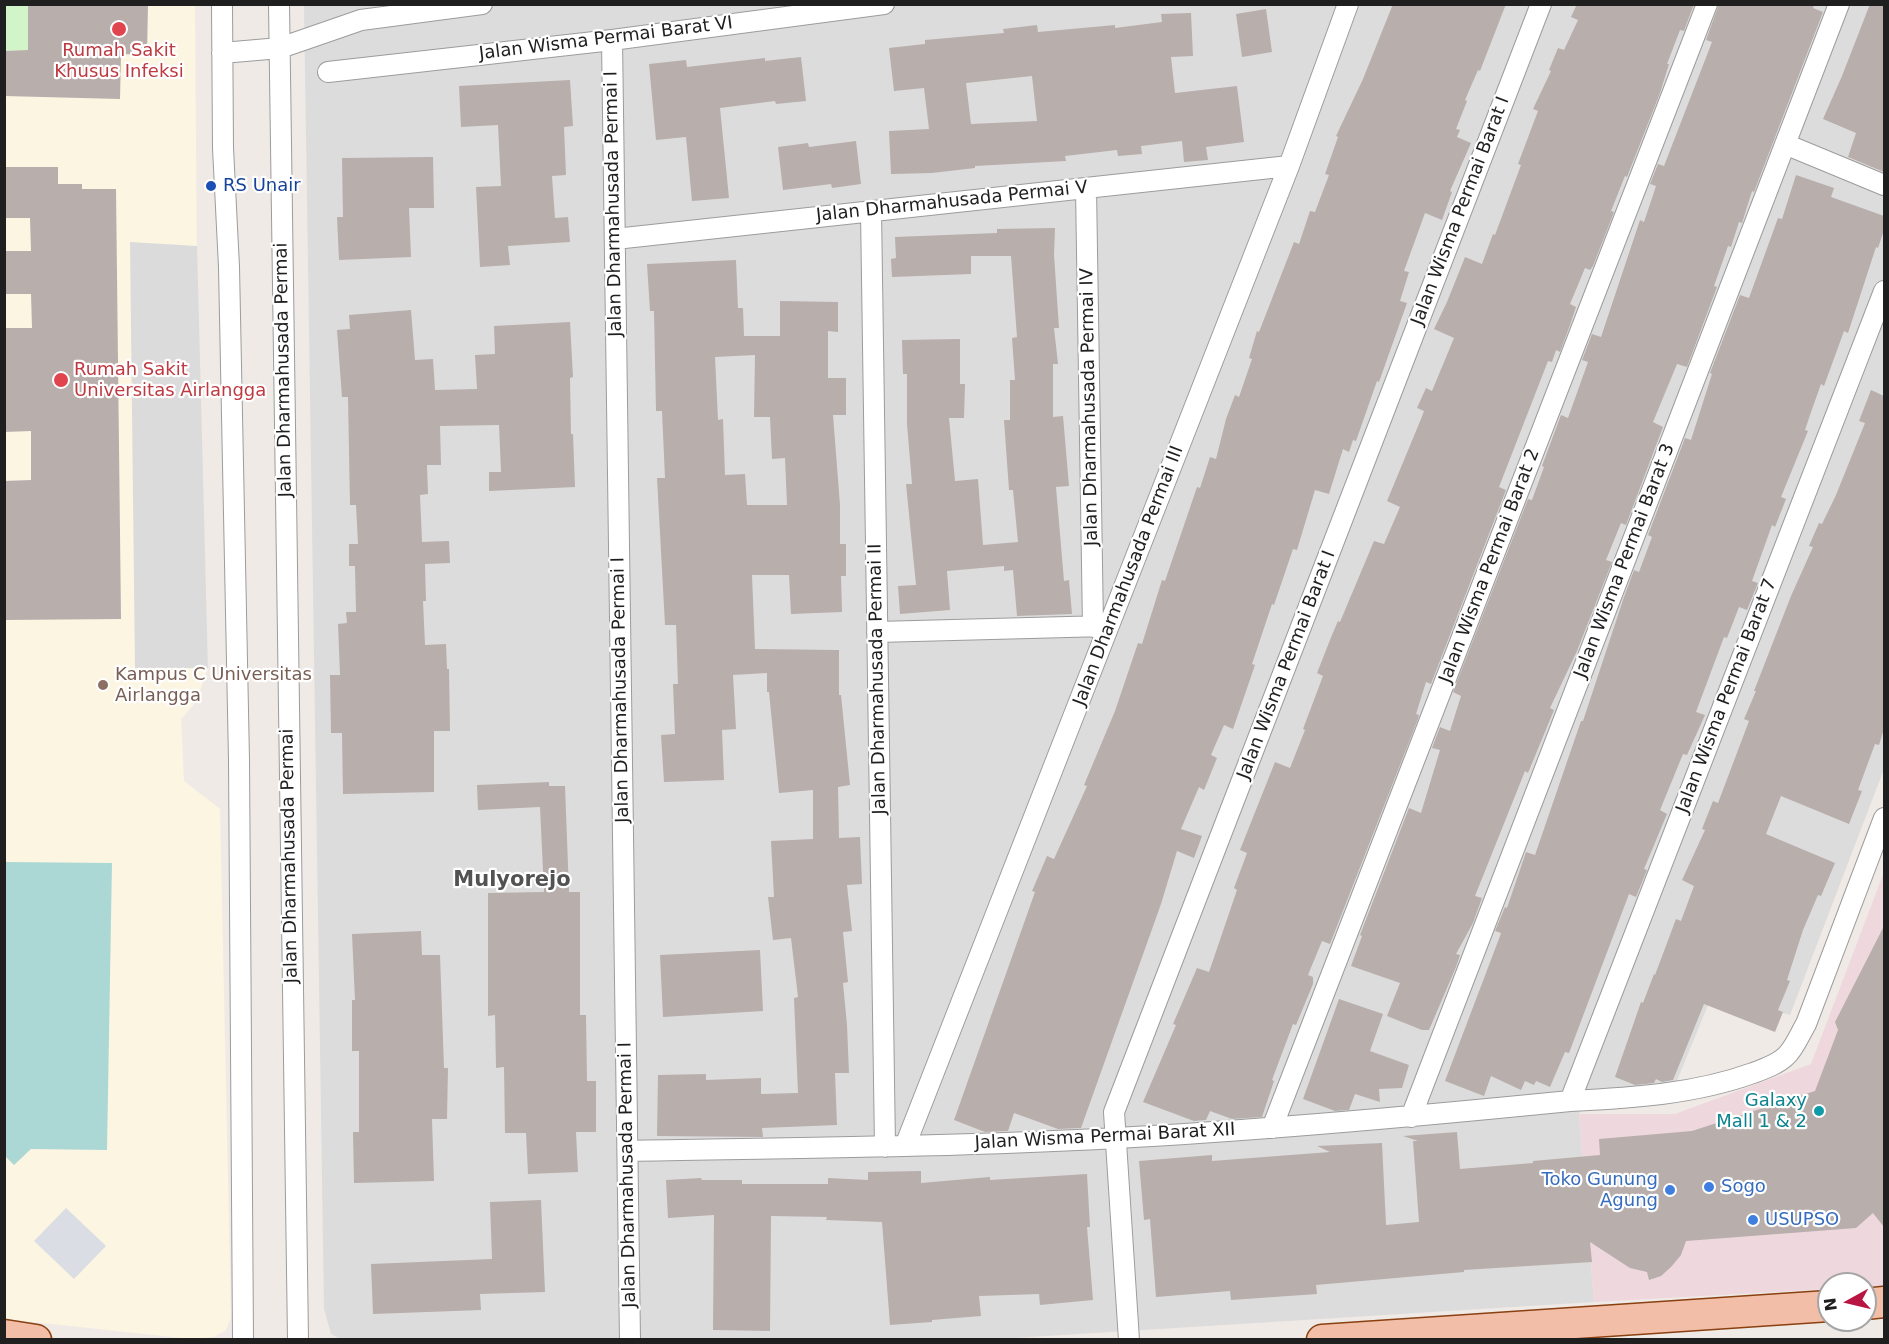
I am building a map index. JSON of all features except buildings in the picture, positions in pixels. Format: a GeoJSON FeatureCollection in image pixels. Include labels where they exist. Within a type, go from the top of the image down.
{"type":"FeatureCollection","features":[{"type":"Feature","properties":{"kind":"main road"},"geometry":{"type":"LineString","coordinates":[[1322,1340],[1817,1307]]}},
{"type":"Feature","properties":{"kind":"main road"},"geometry":{"type":"LineString","coordinates":[[1591,1321],[1612,1328],[1619,1340]]}},
{"type":"Feature","properties":{"kind":"main road"},"geometry":{"type":"LineString","coordinates":[[4,1335],[36,1340]]}},
{"type":"Feature","properties":{"kind":"street"},"geometry":{"type":"LineString","coordinates":[[222,4],[223,148],[229,267],[239,760],[243,1340]]}},
{"type":"Feature","properties":{"kind":"street","name":"Jalan Dharmahusada Permai"},"geometry":{"type":"LineString","coordinates":[[279,4],[298,1340]]}},
{"type":"Feature","properties":{"kind":"street"},"geometry":{"type":"LineString","coordinates":[[222,53],[280,48],[361,20],[482,4]]}},
{"type":"Feature","properties":{"kind":"street","name":"Jalan Wisma Permai Barat VI"},"geometry":{"type":"LineString","coordinates":[[328,72],[884,4]]}},
{"type":"Feature","properties":{"kind":"street","name":"Jalan Dharmahusada Permai III"},"geometry":{"type":"LineString","coordinates":[[905,1146],[1102,626],[1289,166],[1348,4]]}},
{"type":"Feature","properties":{"kind":"street","name":"Jalan Wisma Permai Barat I"},"geometry":{"type":"LineString","coordinates":[[1129,1340],[1114,1112],[1541,4]]}},
{"type":"Feature","properties":{"kind":"street","name":"Jalan Wisma Permai Barat 2"},"geometry":{"type":"LineString","coordinates":[[1272,1128],[1707,4]]}},
{"type":"Feature","properties":{"kind":"street","name":"Jalan Wisma Permai Barat 3"},"geometry":{"type":"LineString","coordinates":[[1411,1117],[1839,4]]}},
{"type":"Feature","properties":{"kind":"street","name":"Jalan Dharmahusada Permai I"},"geometry":{"type":"LineString","coordinates":[[612,39],[630,1340]]}},
{"type":"Feature","properties":{"kind":"street"},"geometry":{"type":"LineString","coordinates":[[1785,144],[1884,185]]}},
{"type":"Feature","properties":{"kind":"street","name":"Jalan Dharmahusada Permai V"},"geometry":{"type":"LineString","coordinates":[[615,239],[1289,166]]}},
{"type":"Feature","properties":{"kind":"street","name":"Jalan Dharmahusada Permai IV"},"geometry":{"type":"LineString","coordinates":[[1086,188],[1102,626]]}},
{"type":"Feature","properties":{"kind":"street","name":"Jalan Dharmahusada Permai II"},"geometry":{"type":"LineString","coordinates":[[871,211],[885,1147]]}},
{"type":"Feature","properties":{"kind":"street","name":"Jalan Wisma Permai Barat 7"},"geometry":{"type":"LineString","coordinates":[[1576,1101],[1884,291]]}},
{"type":"Feature","properties":{"kind":"street"},"geometry":{"type":"LineString","coordinates":[[877,632],[1102,626]]}},
{"type":"Feature","properties":{"kind":"street","name":"Jalan Wisma Permai Barat XII"},"geometry":{"type":"LineString","coordinates":[[628,1151],[885,1147],[1115,1138],[1411,1117],[1679,1092],[1728,1082],[1764,1068],[1787,1055],[1806,1024],[1884,818]]}},
{"type":"Feature","properties":{"kind":"shaded area","name":"Kampus C Universitas Airlangga"},"geometry":{"type":"Polygon","coordinates":[[[5,5],[195,5],[197,282],[208,668],[196,702],[181,719],[184,781],[220,809],[231,1317],[226,1330],[214,1337],[191,1339],[5,1319],[5,5]]]}},
{"type":"Feature","properties":{"kind":"shaded area"},"geometry":{"type":"Polygon","coordinates":[[[304,5],[1884,5],[1884,769],[1790,1015],[1713,993],[1674,1088],[1592,1094],[1579,1114],[1594,1302],[982,1340],[342,1340],[331,1334],[324,1309],[304,5]]]}},
{"type":"Feature","properties":{"kind":"shaded area"},"geometry":{"type":"Polygon","coordinates":[[[130,242],[197,246],[208,668],[135,668],[130,242]]]}},
{"type":"Feature","properties":{"kind":"shaded area","name":"Galaxy Mall 1 & 2"},"geometry":{"type":"Polygon","coordinates":[[[1884,872],[1884,1286],[1877,1286],[1877,1272],[1817,1272],[1817,1290],[1594,1302],[1579,1114],[1675,1114],[1811,1064],[1884,872]]]}},
{"type":"Feature","properties":{"kind":"shaded area"},"geometry":{"type":"Polygon","coordinates":[[[66,1208],[106,1246],[74,1279],[34,1241],[66,1208]]]}},
{"type":"Feature","properties":{"kind":"green space"},"geometry":{"type":"Polygon","coordinates":[[[4,5],[28,5],[28,50],[5,51],[4,5]]]}},
{"type":"Feature","properties":{"kind":"water"},"geometry":{"type":"Polygon","coordinates":[[[5,862],[112,863],[107,1150],[31,1149],[14,1165],[5,1156],[5,862]]]}},
{"type":"Feature","properties":{"kind":"place","name":"Rumah Sakit Khusus Infeksi"},"geometry":{"type":"Point","coordinates":[119,29]}},
{"type":"Feature","properties":{"kind":"place","name":"RS Unair"},"geometry":{"type":"Point","coordinates":[211,186]}},
{"type":"Feature","properties":{"kind":"place","name":"Rumah Sakit Universitas Airlangga"},"geometry":{"type":"Point","coordinates":[61,380]}},
{"type":"Feature","properties":{"kind":"place","name":"Kampus C Universitas Airlangga"},"geometry":{"type":"Point","coordinates":[103,685]}},
{"type":"Feature","properties":{"kind":"place","name":"Galaxy Mall 1 & 2"},"geometry":{"type":"Point","coordinates":[1819,1111]}},
{"type":"Feature","properties":{"kind":"place","name":"Sogo"},"geometry":{"type":"Point","coordinates":[1709,1187]}},
{"type":"Feature","properties":{"kind":"place","name":"Toko Gunung Agung"},"geometry":{"type":"Point","coordinates":[1670,1190]}},
{"type":"Feature","properties":{"kind":"place","name":"USUPSO"},"geometry":{"type":"Point","coordinates":[1753,1220]}},
{"type":"Feature","properties":{"kind":"district","name":"Mulyorejo"},"geometry":{"type":"Point","coordinates":[512,881]}}]}
